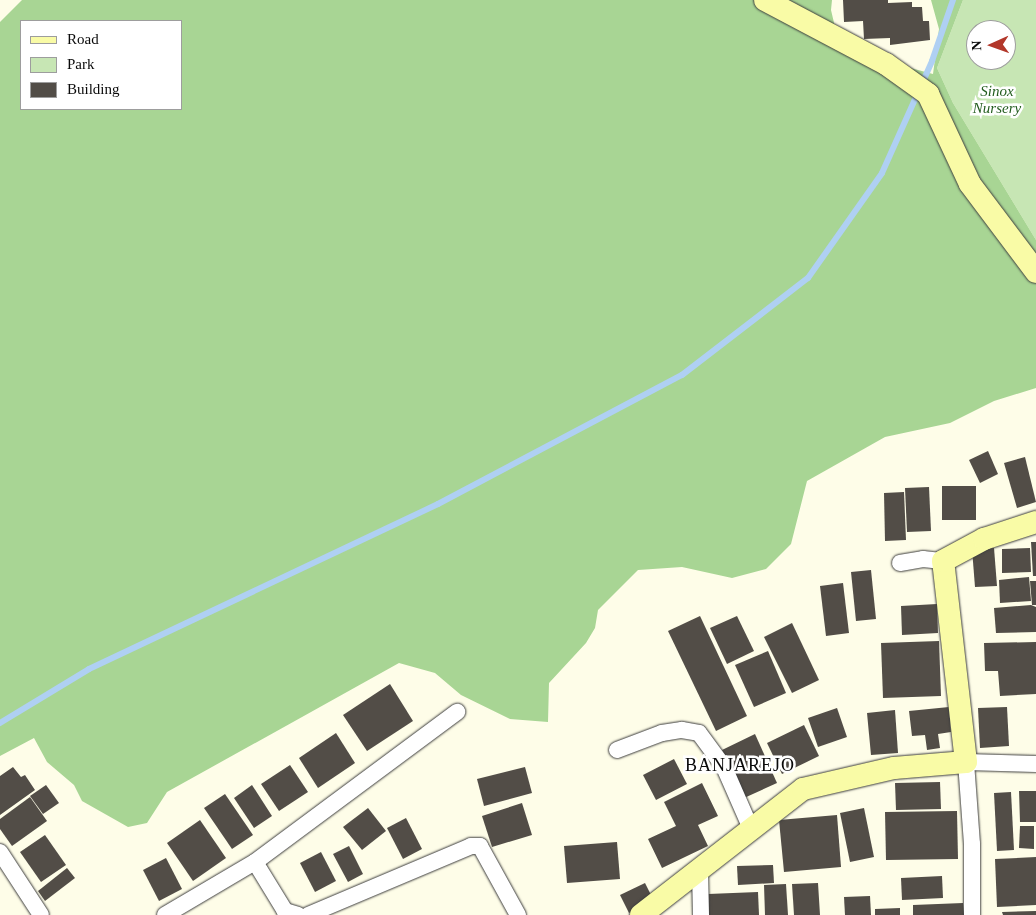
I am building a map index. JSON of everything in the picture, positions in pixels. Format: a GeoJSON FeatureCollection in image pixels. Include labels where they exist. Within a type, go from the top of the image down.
{"type":"FeatureCollection","features":[{"type":"Feature","properties":{"kind":"street"},"geometry":{"type":"LineString","coordinates":[[764,0],[886,64],[928,94],[970,184],[1036,272]]}},
{"type":"Feature","properties":{"kind":"street"},"geometry":{"type":"LineString","coordinates":[[900,563],[923,559],[943,561],[984,539],[1036,522]]}},
{"type":"Feature","properties":{"kind":"street"},"geometry":{"type":"LineString","coordinates":[[943,561],[966,762],[972,844],[972,915]]}},
{"type":"Feature","properties":{"kind":"street"},"geometry":{"type":"LineString","coordinates":[[165,915],[255,862],[457,712]]}},
{"type":"Feature","properties":{"kind":"street"},"geometry":{"type":"LineString","coordinates":[[617,750],[662,733],[682,730],[699,733],[724,767],[752,831]]}},
{"type":"Feature","properties":{"kind":"street"},"geometry":{"type":"LineString","coordinates":[[640,915],[752,831],[803,789],[894,768],[966,762],[1036,764]]}},
{"type":"Feature","properties":{"kind":"street"},"geometry":{"type":"LineString","coordinates":[[308,915],[471,846],[480,846],[518,915]]}},
{"type":"Feature","properties":{"kind":"street"},"geometry":{"type":"LineString","coordinates":[[0,852],[41,915]]}},
{"type":"Feature","properties":{"kind":"street"},"geometry":{"type":"LineString","coordinates":[[255,862],[285,911],[298,915]]}},
{"type":"Feature","properties":{"kind":"street"},"geometry":{"type":"LineString","coordinates":[[700,871],[700,915]]}},
{"type":"Feature","properties":{"kind":"green space"},"geometry":{"type":"Polygon","coordinates":[[[22,0],[832,0],[831,10],[835,27],[903,66],[933,74],[939,29],[931,0],[963,0],[937,68],[953,103],[1036,240],[1036,388],[994,401],[950,423],[885,437],[807,481],[791,544],[766,569],[732,578],[682,567],[638,570],[598,610],[595,628],[586,643],[549,683],[548,722],[510,719],[461,695],[435,673],[399,663],[167,792],[147,823],[128,827],[82,801],[74,785],[47,762],[34,738],[0,756],[0,22],[22,0]]]}},
{"type":"Feature","properties":{"kind":"green space","name":"Sinox Nursery"},"geometry":{"type":"Polygon","coordinates":[[[963,0],[1036,0],[1036,240],[953,103],[937,68],[963,0]]]}},
{"type":"Feature","properties":{"kind":"building"},"geometry":{"type":"Polygon","coordinates":[[[843,0],[888,0],[888,3],[912,2],[912,7],[922,7],[923,21],[929,21],[930,40],[890,45],[890,38],[864,39],[863,21],[844,22],[843,0]]]}},
{"type":"Feature","properties":{"kind":"building"},"geometry":{"type":"Polygon","coordinates":[[[988,451],[998,474],[980,483],[969,460],[988,451]]]}},
{"type":"Feature","properties":{"kind":"building"},"geometry":{"type":"Polygon","coordinates":[[[1025,457],[1036,502],[1017,508],[1004,463],[1025,457]]]}},
{"type":"Feature","properties":{"kind":"building"},"geometry":{"type":"Polygon","coordinates":[[[942,486],[976,486],[976,520],[942,520],[942,486]]]}},
{"type":"Feature","properties":{"kind":"building"},"geometry":{"type":"Polygon","coordinates":[[[929,487],[931,531],[907,532],[905,488],[929,487]]]}},
{"type":"Feature","properties":{"kind":"building"},"geometry":{"type":"Polygon","coordinates":[[[904,492],[906,540],[885,541],[884,493],[904,492]]]}},
{"type":"Feature","properties":{"kind":"building"},"geometry":{"type":"Polygon","coordinates":[[[1031,542],[1036,542],[1036,576],[1033,576],[1031,542]]]}},
{"type":"Feature","properties":{"kind":"building"},"geometry":{"type":"Polygon","coordinates":[[[994,548],[997,586],[975,587],[972,549],[994,548]]]}},
{"type":"Feature","properties":{"kind":"building"},"geometry":{"type":"Polygon","coordinates":[[[1030,548],[1031,572],[1002,573],[1002,549],[1030,548]]]}},
{"type":"Feature","properties":{"kind":"building"},"geometry":{"type":"Polygon","coordinates":[[[871,570],[876,619],[856,621],[851,572],[871,570]]]}},
{"type":"Feature","properties":{"kind":"building"},"geometry":{"type":"Polygon","coordinates":[[[1029,577],[1031,601],[1000,603],[999,580],[1029,577]]]}},
{"type":"Feature","properties":{"kind":"building"},"geometry":{"type":"Polygon","coordinates":[[[1030,581],[1036,581],[1036,605],[1032,605],[1030,581]]]}},
{"type":"Feature","properties":{"kind":"building"},"geometry":{"type":"Polygon","coordinates":[[[843,583],[849,633],[826,636],[820,586],[843,583]]]}},
{"type":"Feature","properties":{"kind":"building"},"geometry":{"type":"Polygon","coordinates":[[[937,604],[938,633],[902,635],[901,606],[937,604]]]}},
{"type":"Feature","properties":{"kind":"building"},"geometry":{"type":"Polygon","coordinates":[[[1031,605],[1036,607],[1036,632],[996,633],[994,608],[1031,605]]]}},
{"type":"Feature","properties":{"kind":"building"},"geometry":{"type":"Polygon","coordinates":[[[700,616],[747,716],[716,731],[668,631],[700,616]]]}},
{"type":"Feature","properties":{"kind":"building"},"geometry":{"type":"Polygon","coordinates":[[[737,616],[754,651],[727,664],[710,628],[737,616]]]}},
{"type":"Feature","properties":{"kind":"building"},"geometry":{"type":"Polygon","coordinates":[[[792,623],[819,680],[792,693],[764,637],[792,623]]]}},
{"type":"Feature","properties":{"kind":"building"},"geometry":{"type":"Polygon","coordinates":[[[939,641],[941,696],[883,698],[881,643],[939,641]]]}},
{"type":"Feature","properties":{"kind":"building"},"geometry":{"type":"Polygon","coordinates":[[[1036,642],[1036,694],[1000,696],[998,671],[985,671],[984,643],[1036,642]]]}},
{"type":"Feature","properties":{"kind":"building"},"geometry":{"type":"Polygon","coordinates":[[[768,651],[786,693],[754,707],[735,665],[768,651]]]}},
{"type":"Feature","properties":{"kind":"building"},"geometry":{"type":"Polygon","coordinates":[[[390,684],[413,721],[367,751],[343,715],[390,684]]]}},
{"type":"Feature","properties":{"kind":"building"},"geometry":{"type":"Polygon","coordinates":[[[949,707],[951,732],[938,734],[940,748],[927,750],[925,735],[912,736],[909,711],[949,707]]]}},
{"type":"Feature","properties":{"kind":"building"},"geometry":{"type":"Polygon","coordinates":[[[1007,707],[1009,746],[980,748],[978,708],[1007,707]]]}},
{"type":"Feature","properties":{"kind":"building"},"geometry":{"type":"Polygon","coordinates":[[[837,708],[847,737],[818,747],[808,718],[837,708]]]}},
{"type":"Feature","properties":{"kind":"building"},"geometry":{"type":"Polygon","coordinates":[[[895,710],[898,753],[871,755],[867,713],[895,710]]]}},
{"type":"Feature","properties":{"kind":"building"},"geometry":{"type":"Polygon","coordinates":[[[804,725],[819,756],[782,774],[767,743],[804,725]]]}},
{"type":"Feature","properties":{"kind":"building"},"geometry":{"type":"Polygon","coordinates":[[[336,733],[355,763],[318,788],[299,758],[336,733]]]}},
{"type":"Feature","properties":{"kind":"building"},"geometry":{"type":"Polygon","coordinates":[[[755,734],[777,783],[744,798],[722,750],[755,734]]]}},
{"type":"Feature","properties":{"kind":"building"},"geometry":{"type":"Polygon","coordinates":[[[674,759],[687,784],[656,800],[643,775],[674,759]]]}},
{"type":"Feature","properties":{"kind":"building"},"geometry":{"type":"Polygon","coordinates":[[[290,765],[308,792],[279,811],[261,784],[290,765]]]}},
{"type":"Feature","properties":{"kind":"building"},"geometry":{"type":"Polygon","coordinates":[[[13,767],[21,777],[25,775],[35,790],[0,815],[0,776],[13,767]]]}},
{"type":"Feature","properties":{"kind":"building"},"geometry":{"type":"Polygon","coordinates":[[[525,767],[532,793],[484,806],[477,779],[525,767]]]}},
{"type":"Feature","properties":{"kind":"building"},"geometry":{"type":"Polygon","coordinates":[[[940,782],[941,809],[896,810],[895,783],[940,782]]]}},
{"type":"Feature","properties":{"kind":"building"},"geometry":{"type":"Polygon","coordinates":[[[702,783],[718,816],[698,825],[708,846],[662,868],[648,839],[676,826],[664,802],[702,783]]]}},
{"type":"Feature","properties":{"kind":"building"},"geometry":{"type":"Polygon","coordinates":[[[46,785],[59,803],[43,814],[30,796],[46,785]]]}},
{"type":"Feature","properties":{"kind":"building"},"geometry":{"type":"Polygon","coordinates":[[[252,785],[272,816],[254,828],[234,798],[252,785]]]}},
{"type":"Feature","properties":{"kind":"building"},"geometry":{"type":"Polygon","coordinates":[[[1019,791],[1036,791],[1036,822],[1020,822],[1019,791]]]}},
{"type":"Feature","properties":{"kind":"building"},"geometry":{"type":"Polygon","coordinates":[[[1011,792],[1014,850],[997,851],[994,793],[1011,792]]]}},
{"type":"Feature","properties":{"kind":"building"},"geometry":{"type":"Polygon","coordinates":[[[225,794],[253,835],[232,849],[204,808],[225,794]]]}},
{"type":"Feature","properties":{"kind":"building"},"geometry":{"type":"Polygon","coordinates":[[[30,797],[47,821],[12,846],[0,829],[0,819],[30,797]]]}},
{"type":"Feature","properties":{"kind":"building"},"geometry":{"type":"Polygon","coordinates":[[[522,803],[532,835],[492,847],[482,816],[522,803]]]}},
{"type":"Feature","properties":{"kind":"building"},"geometry":{"type":"Polygon","coordinates":[[[368,808],[386,831],[362,850],[343,827],[368,808]]]}},
{"type":"Feature","properties":{"kind":"building"},"geometry":{"type":"Polygon","coordinates":[[[864,808],[874,857],[850,862],[840,813],[864,808]]]}},
{"type":"Feature","properties":{"kind":"building"},"geometry":{"type":"Polygon","coordinates":[[[957,811],[958,859],[886,860],[885,812],[957,811]]]}},
{"type":"Feature","properties":{"kind":"building"},"geometry":{"type":"Polygon","coordinates":[[[837,815],[841,867],[784,872],[779,820],[837,815]]]}},
{"type":"Feature","properties":{"kind":"building"},"geometry":{"type":"Polygon","coordinates":[[[406,818],[422,849],[403,859],[387,828],[406,818]]]}},
{"type":"Feature","properties":{"kind":"building"},"geometry":{"type":"Polygon","coordinates":[[[200,820],[226,858],[193,881],[167,843],[200,820]]]}},
{"type":"Feature","properties":{"kind":"building"},"geometry":{"type":"Polygon","coordinates":[[[1020,826],[1034,826],[1034,849],[1019,848],[1020,826]]]}},
{"type":"Feature","properties":{"kind":"building"},"geometry":{"type":"Polygon","coordinates":[[[45,835],[66,865],[41,882],[20,852],[45,835]]]}},
{"type":"Feature","properties":{"kind":"building"},"geometry":{"type":"Polygon","coordinates":[[[617,842],[620,879],[567,883],[564,846],[617,842]]]}},
{"type":"Feature","properties":{"kind":"building"},"geometry":{"type":"Polygon","coordinates":[[[349,846],[363,874],[348,882],[333,854],[349,846]]]}},
{"type":"Feature","properties":{"kind":"building"},"geometry":{"type":"Polygon","coordinates":[[[321,852],[336,881],[315,892],[300,863],[321,852]]]}},
{"type":"Feature","properties":{"kind":"building"},"geometry":{"type":"Polygon","coordinates":[[[1036,857],[1036,905],[997,907],[995,859],[1036,857]]]}},
{"type":"Feature","properties":{"kind":"building"},"geometry":{"type":"Polygon","coordinates":[[[166,858],[182,889],[159,901],[143,870],[166,858]]]}},
{"type":"Feature","properties":{"kind":"building"},"geometry":{"type":"Polygon","coordinates":[[[773,865],[774,883],[738,885],[737,866],[773,865]]]}},
{"type":"Feature","properties":{"kind":"building"},"geometry":{"type":"Polygon","coordinates":[[[67,868],[75,878],[45,901],[38,891],[67,868]]]}},
{"type":"Feature","properties":{"kind":"building"},"geometry":{"type":"Polygon","coordinates":[[[942,876],[943,898],[902,900],[901,878],[942,876]]]}},
{"type":"Feature","properties":{"kind":"building"},"geometry":{"type":"Polygon","coordinates":[[[645,883],[654,901],[629,913],[620,895],[645,883]]]}},
{"type":"Feature","properties":{"kind":"building"},"geometry":{"type":"Polygon","coordinates":[[[818,883],[820,915],[794,915],[792,884],[818,883]]]}},
{"type":"Feature","properties":{"kind":"building"},"geometry":{"type":"Polygon","coordinates":[[[786,884],[788,915],[765,915],[764,885],[786,884]]]}},
{"type":"Feature","properties":{"kind":"building"},"geometry":{"type":"Polygon","coordinates":[[[758,892],[759,915],[709,915],[708,894],[758,892]]]}},
{"type":"Feature","properties":{"kind":"building"},"geometry":{"type":"Polygon","coordinates":[[[870,896],[871,915],[845,915],[844,897],[870,896]]]}},
{"type":"Feature","properties":{"kind":"building"},"geometry":{"type":"Polygon","coordinates":[[[963,903],[964,915],[913,915],[913,905],[963,903]]]}},
{"type":"Feature","properties":{"kind":"building"},"geometry":{"type":"Polygon","coordinates":[[[900,908],[900,915],[875,915],[875,909],[900,908]]]}},
{"type":"Feature","properties":{"kind":"building"},"geometry":{"type":"Polygon","coordinates":[[[1036,911],[1036,915],[1003,915],[1002,912],[1036,911]]]}},
{"type":"Feature","properties":{"kind":"waterway"},"geometry":{"type":"LineString","coordinates":[[0,723],[89,669],[438,504],[682,375],[808,278],[882,173],[932,61],[953,0]]}},
{"type":"Feature","properties":{"kind":"district","name":"BANJAREJO"},"geometry":{"type":"Point","coordinates":[740,765]}}]}
